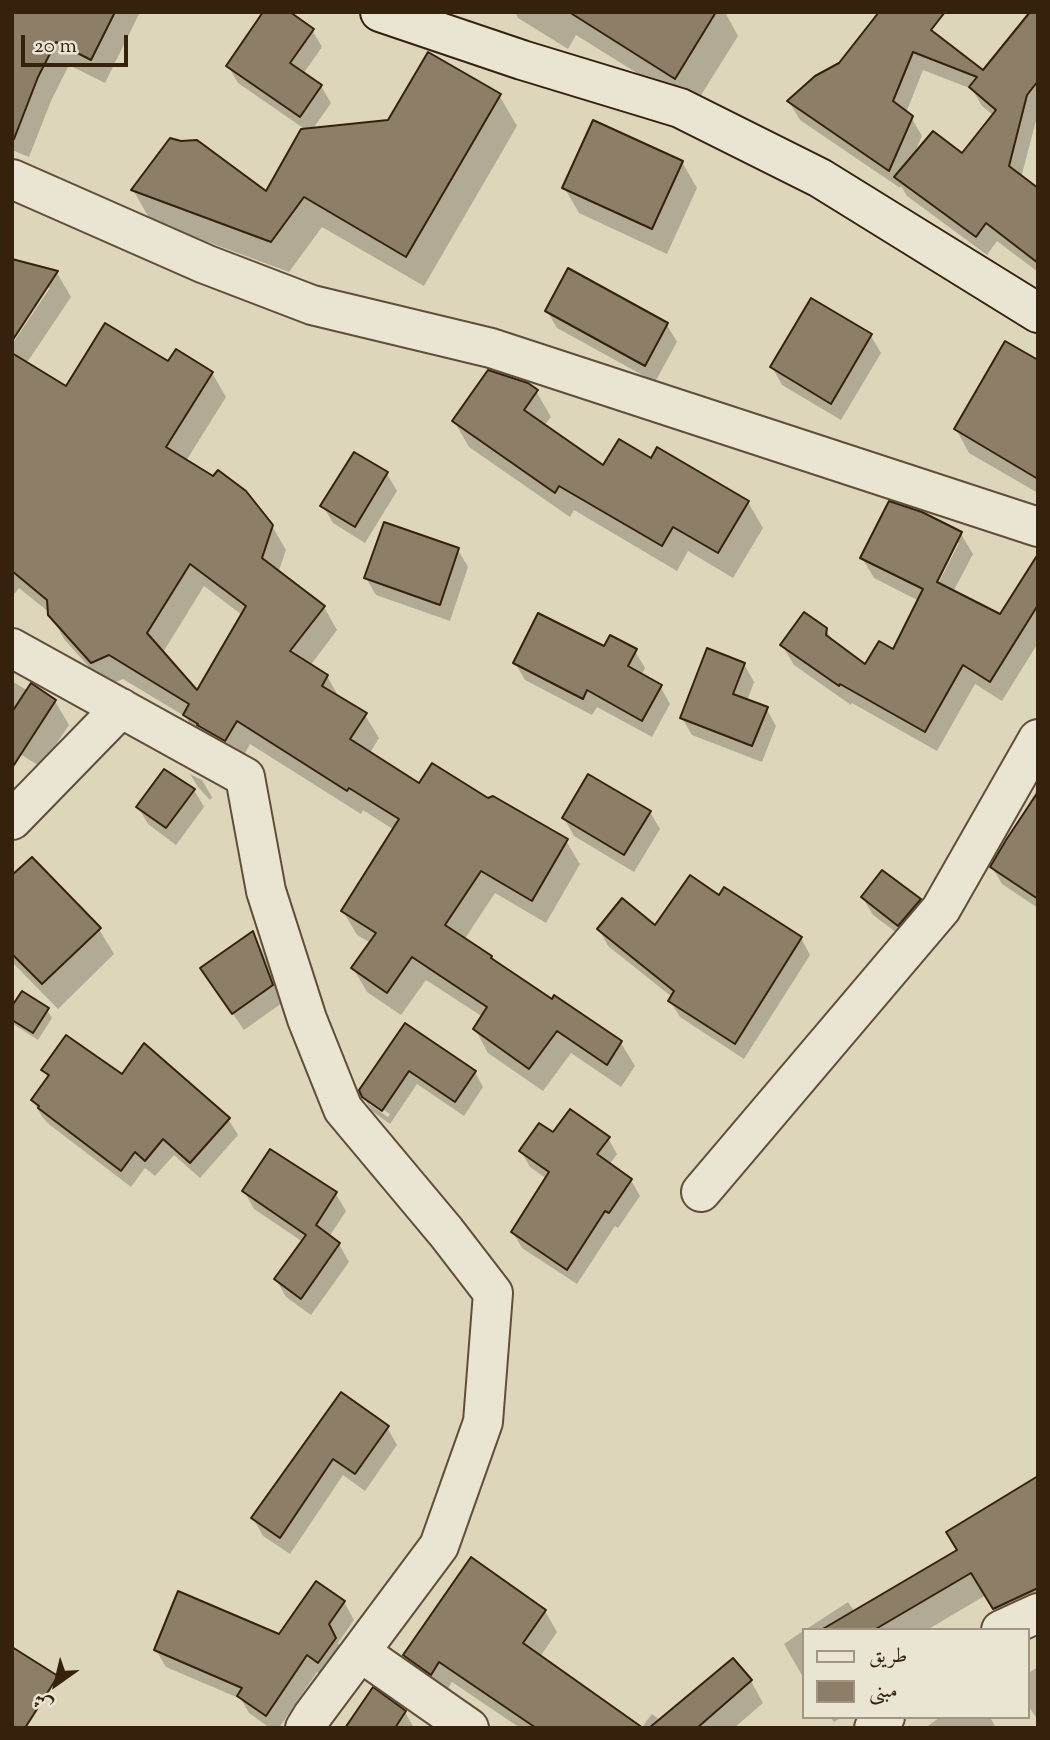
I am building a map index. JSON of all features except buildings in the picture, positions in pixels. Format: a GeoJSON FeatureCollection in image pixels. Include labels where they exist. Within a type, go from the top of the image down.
{"type":"FeatureCollection","features":[{"type":"Feature","properties":{"kind":"street"},"geometry":{"type":"LineString","coordinates":[[380,12],[522,60],[680,108],[820,178],[1038,313]]}},
{"type":"Feature","properties":{"kind":"street"},"geometry":{"type":"LineString","coordinates":[[12,179],[205,264],[312,305],[491,348],[1038,527]]}},
{"type":"Feature","properties":{"kind":"street"},"geometry":{"type":"LineString","coordinates":[[12,648],[245,777],[266,891],[307,1019],[343,1109],[446,1232],[493,1293],[483,1422],[439,1546],[305,1728]]}},
{"type":"Feature","properties":{"kind":"street"},"geometry":{"type":"LineString","coordinates":[[12,820],[121,708]]}},
{"type":"Feature","properties":{"kind":"street"},"geometry":{"type":"LineString","coordinates":[[701,1192],[942,909],[1038,739]]}},
{"type":"Feature","properties":{"kind":"street"},"geometry":{"type":"LineString","coordinates":[[1005,1628],[1038,1613]]}},
{"type":"Feature","properties":{"kind":"street"},"geometry":{"type":"LineString","coordinates":[[360,1652],[469,1728]]}}]}
